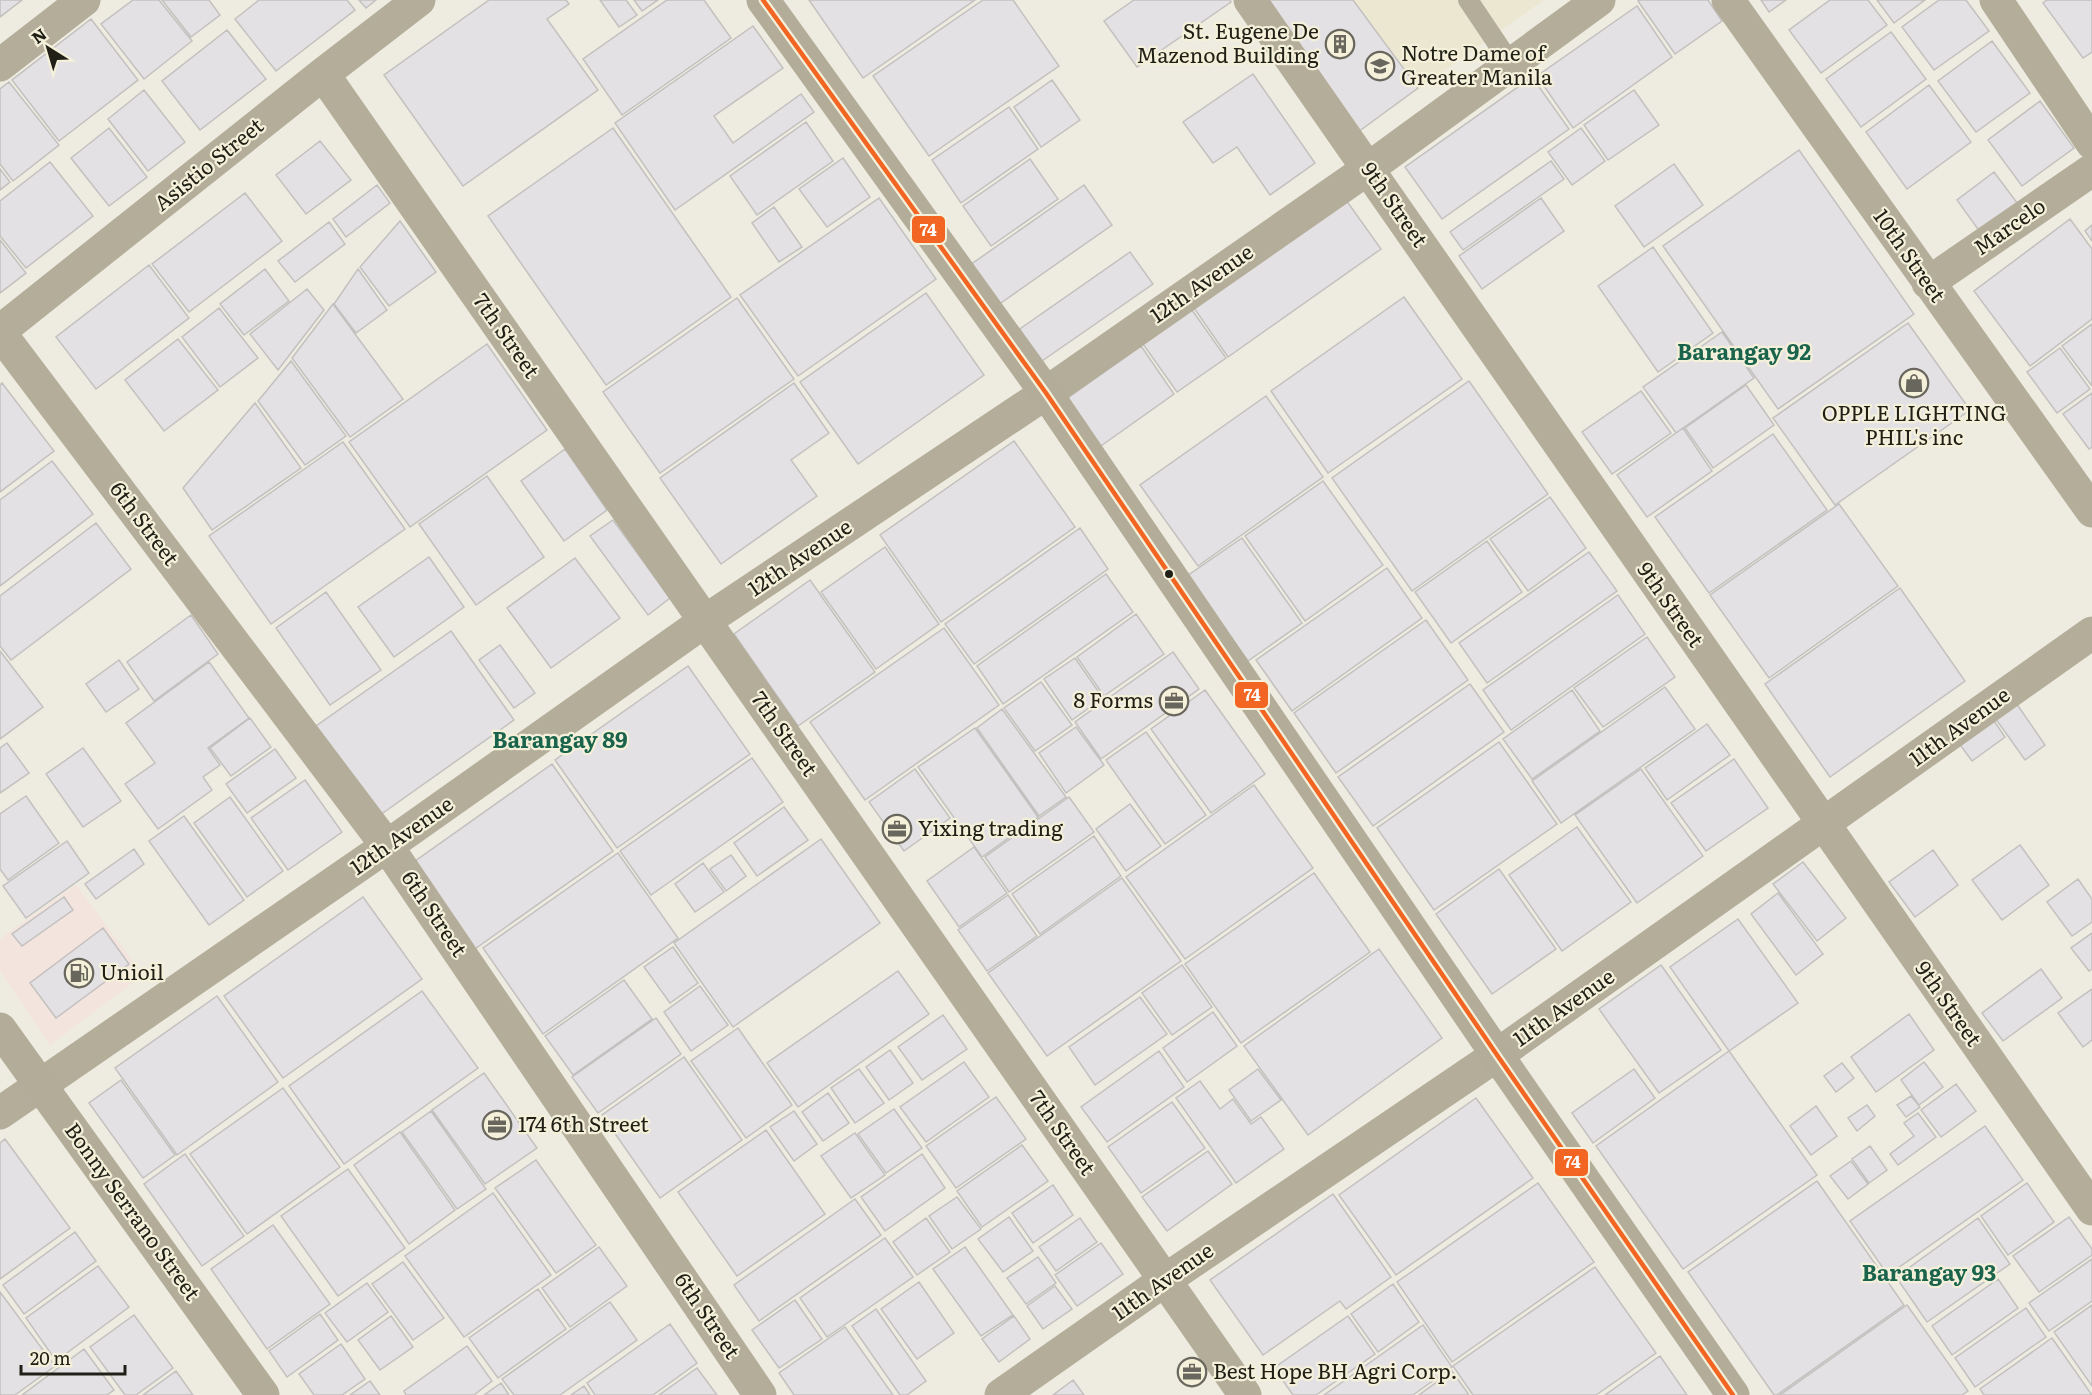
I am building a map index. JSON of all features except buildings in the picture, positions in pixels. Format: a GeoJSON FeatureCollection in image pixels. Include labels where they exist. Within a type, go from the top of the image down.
{"type":"FeatureCollection","features":[{"type":"Feature","properties":{"kind":"main road"},"geometry":{"type":"LineString","coordinates":[[763,0],[1046,393],[1497,1054],[1733,1395]]}},
{"type":"Feature","properties":{"kind":"main road","name":"Bonny Serrano Street"},"geometry":{"type":"LineString","coordinates":[[0,1029],[263,1395]]}},
{"type":"Feature","properties":{"kind":"street"},"geometry":{"type":"LineString","coordinates":[[0,64],[84,0]]}},
{"type":"Feature","properties":{"kind":"street","name":"Asistio Street"},"geometry":{"type":"LineString","coordinates":[[0,332],[419,0]]}},
{"type":"Feature","properties":{"kind":"street","name":"9th Street"},"geometry":{"type":"LineString","coordinates":[[1250,0],[2092,1209]]}},
{"type":"Feature","properties":{"kind":"street","name":"12th Avenue"},"geometry":{"type":"LineString","coordinates":[[0,1113],[387,846],[705,621],[1046,393],[1369,168],[1599,0]]}},
{"type":"Feature","properties":{"kind":"street","name":"10th Street"},"geometry":{"type":"LineString","coordinates":[[1728,0],[2092,511]]}},
{"type":"Feature","properties":{"kind":"street"},"geometry":{"type":"LineString","coordinates":[[1996,0],[2092,143]]}},
{"type":"Feature","properties":{"kind":"street","name":"7th Street"},"geometry":{"type":"LineString","coordinates":[[323,74],[1245,1395]]}},
{"type":"Feature","properties":{"kind":"street","name":"Marcelo"},"geometry":{"type":"LineString","coordinates":[[1928,283],[2092,170]]}},
{"type":"Feature","properties":{"kind":"street","name":"6th Street"},"geometry":{"type":"LineString","coordinates":[[0,332],[387,846],[760,1395]]}},
{"type":"Feature","properties":{"kind":"street","name":"11th Avenue"},"geometry":{"type":"LineString","coordinates":[[1000,1395],[1497,1054],[2092,633]]}},
{"type":"Feature","properties":{"kind":"lane"},"geometry":{"type":"LineString","coordinates":[[1468,0],[1511,64]]}},
{"type":"Feature","properties":{"kind":"shaded area","name":"Notre Dame of Greater Manila"},"geometry":{"type":"Polygon","coordinates":[[[1262,0],[1544,0],[1358,132],[1262,0]]]}},
{"type":"Feature","properties":{"kind":"shaded area"},"geometry":{"type":"Polygon","coordinates":[[[76,885],[143,975],[50,1045],[0,971],[0,939],[76,885]]]}},
{"type":"Feature","properties":{"kind":"transit line","name":"74"},"geometry":{"type":"LineString","coordinates":[[763,0],[1046,393],[1497,1055],[1733,1395]]}},
{"type":"Feature","properties":{"kind":"place","name":"St. Eugene De Mazenod Building"},"geometry":{"type":"Point","coordinates":[1340,44]}},
{"type":"Feature","properties":{"kind":"place","name":"Notre Dame of Greater Manila"},"geometry":{"type":"Point","coordinates":[1380,66]}},
{"type":"Feature","properties":{"kind":"place","name":"OPPLE LIGHTING PHIL's inc"},"geometry":{"type":"Point","coordinates":[1914,383]}},
{"type":"Feature","properties":{"kind":"place","name":"8 Forms"},"geometry":{"type":"Point","coordinates":[1174,701]}},
{"type":"Feature","properties":{"kind":"place","name":"Yixing trading"},"geometry":{"type":"Point","coordinates":[897,829]}},
{"type":"Feature","properties":{"kind":"place","name":"Unioil"},"geometry":{"type":"Point","coordinates":[79,973]}},
{"type":"Feature","properties":{"kind":"place","name":"174 6th Street"},"geometry":{"type":"Point","coordinates":[497,1125]}},
{"type":"Feature","properties":{"kind":"place","name":"Best Hope BH Agri Corp."},"geometry":{"type":"Point","coordinates":[1192,1372]}},
{"type":"Feature","properties":{"kind":"district","name":"Barangay 92"},"geometry":{"type":"Point","coordinates":[1744,352]}},
{"type":"Feature","properties":{"kind":"district","name":"Barangay 89"},"geometry":{"type":"Point","coordinates":[560,740]}},
{"type":"Feature","properties":{"kind":"district","name":"Barangay 93"},"geometry":{"type":"Point","coordinates":[1929,1273]}}]}
